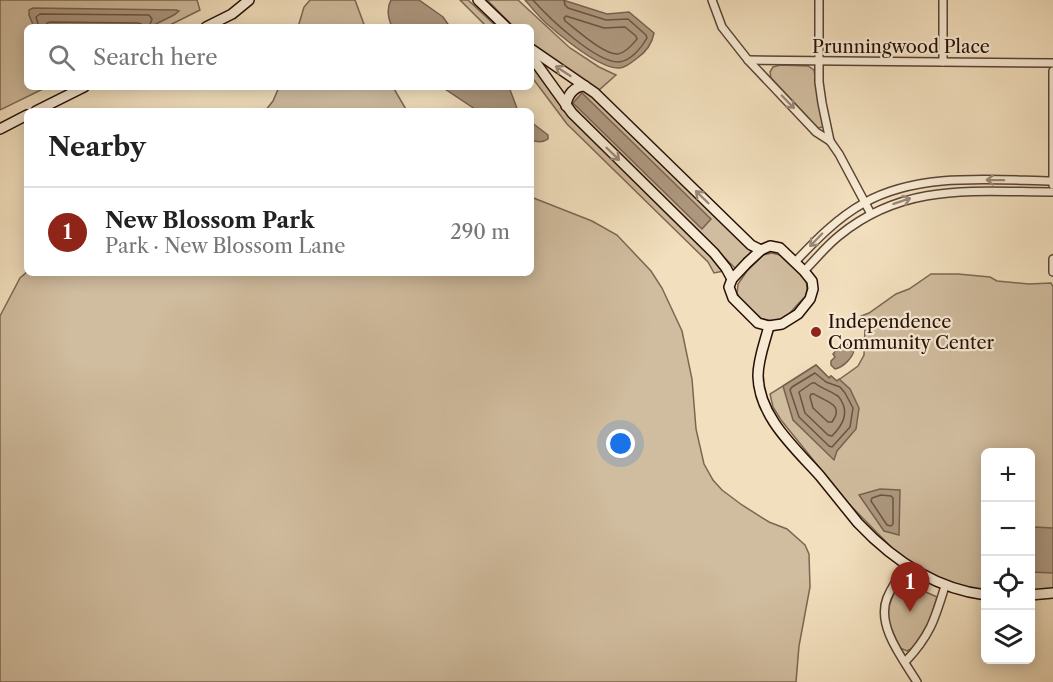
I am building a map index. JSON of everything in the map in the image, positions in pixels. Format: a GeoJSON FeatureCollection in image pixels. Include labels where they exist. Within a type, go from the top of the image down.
{"type":"FeatureCollection","features":[{"type":"Feature","properties":{"kind":"street"},"geometry":{"type":"LineString","coordinates":[[212,24],[232,14],[249,0]]}},
{"type":"Feature","properties":{"kind":"street"},"geometry":{"type":"LineString","coordinates":[[478,0],[503,24]]}},
{"type":"Feature","properties":{"kind":"street"},"geometry":{"type":"LineString","coordinates":[[712,0],[722,27],[748,60],[816,132],[830,141],[840,154],[871,214]]}},
{"type":"Feature","properties":{"kind":"street"},"geometry":{"type":"LineString","coordinates":[[819,0],[819,82],[830,141]]}},
{"type":"Feature","properties":{"kind":"street"},"geometry":{"type":"LineString","coordinates":[[943,0],[943,62]]}},
{"type":"Feature","properties":{"kind":"street"},"geometry":{"type":"LineString","coordinates":[[534,51],[595,93],[751,245],[761,250]]}},
{"type":"Feature","properties":{"kind":"street"},"geometry":{"type":"LineString","coordinates":[[534,60],[572,113],[714,253],[732,279]]}},
{"type":"Feature","properties":{"kind":"street","name":"Prunningwood Place"},"geometry":{"type":"LineString","coordinates":[[748,60],[1053,63]]}},
{"type":"Feature","properties":{"kind":"street"},"geometry":{"type":"LineString","coordinates":[[804,271],[840,235],[871,214],[914,197],[972,192],[1053,190],[1053,71]]}},
{"type":"Feature","properties":{"kind":"street"},"geometry":{"type":"LineString","coordinates":[[566,106],[569,95],[576,88],[585,86]]}},
{"type":"Feature","properties":{"kind":"street"},"geometry":{"type":"LineString","coordinates":[[42,108],[78,90]]}},
{"type":"Feature","properties":{"kind":"street"},"geometry":{"type":"LineString","coordinates":[[0,129],[24,117]]}},
{"type":"Feature","properties":{"kind":"street"},"geometry":{"type":"LineString","coordinates":[[795,262],[821,234],[839,219],[865,202],[895,190],[954,180],[1052,181]]}},
{"type":"Feature","properties":{"kind":"street"},"geometry":{"type":"LineString","coordinates":[[770,246],[780,248],[795,262],[812,281],[813,289],[810,299],[798,314],[782,324],[769,326],[758,323],[733,298],[729,287],[732,279],[761,250],[770,246]]}},
{"type":"Feature","properties":{"kind":"street"},"geometry":{"type":"LineString","coordinates":[[1053,259],[1053,272]]}},
{"type":"Feature","properties":{"kind":"street"},"geometry":{"type":"LineString","coordinates":[[769,326],[758,376],[765,405],[778,429],[871,537],[907,566],[929,579],[945,586],[981,594]]}},
{"type":"Feature","properties":{"kind":"street"},"geometry":{"type":"LineString","coordinates":[[907,566],[886,599],[884,611],[888,633],[917,682]]}},
{"type":"Feature","properties":{"kind":"street"},"geometry":{"type":"LineString","coordinates":[[905,662],[926,636],[933,623],[945,586]]}},
{"type":"Feature","properties":{"kind":"street"},"geometry":{"type":"LineString","coordinates":[[1035,595],[1053,593]]}},
{"type":"Feature","properties":{"kind":"shaded area"},"geometry":{"type":"Polygon","coordinates":[[[0,0],[197,0],[200,10],[172,24],[24,24],[24,90],[41,90],[0,110],[0,0]]]}},
{"type":"Feature","properties":{"kind":"shaded area"},"geometry":{"type":"Polygon","coordinates":[[[310,0],[355,0],[364,24],[299,24],[304,7],[310,0]]]}},
{"type":"Feature","properties":{"kind":"shaded area"},"geometry":{"type":"Polygon","coordinates":[[[460,0],[468,0],[494,24],[484,24],[460,0]]]}},
{"type":"Feature","properties":{"kind":"shaded area"},"geometry":{"type":"Polygon","coordinates":[[[487,0],[518,0],[570,48],[616,75],[599,90],[534,46],[534,24],[511,24],[487,0]]]}},
{"type":"Feature","properties":{"kind":"shaded area"},"geometry":{"type":"Polygon","coordinates":[[[808,66],[814,70],[823,127],[818,128],[771,78],[770,72],[773,67],[808,66]]]}},
{"type":"Feature","properties":{"kind":"shaded area"},"geometry":{"type":"Polygon","coordinates":[[[534,68],[557,96],[569,117],[710,255],[716,258],[724,271],[714,273],[708,262],[567,124],[534,80],[534,68]]]}},
{"type":"Feature","properties":{"kind":"shaded area"},"geometry":{"type":"Polygon","coordinates":[[[584,89],[752,252],[736,269],[572,108],[571,98],[584,89]]]}},
{"type":"Feature","properties":{"kind":"shaded area"},"geometry":{"type":"Polygon","coordinates":[[[278,90],[395,90],[405,108],[267,108],[278,90]]]}},
{"type":"Feature","properties":{"kind":"shaded area"},"geometry":{"type":"Polygon","coordinates":[[[534,198],[592,221],[617,235],[651,271],[662,288],[682,331],[692,379],[696,429],[704,464],[713,480],[742,505],[769,522],[787,529],[805,545],[809,554],[810,587],[799,646],[796,682],[0,682],[0,316],[24,275],[534,276],[534,198]]]}},
{"type":"Feature","properties":{"kind":"shaded area"},"geometry":{"type":"Polygon","coordinates":[[[772,253],[780,255],[806,280],[807,288],[806,296],[790,313],[778,321],[763,320],[741,300],[737,293],[738,284],[747,271],[763,255],[772,253]]]}},
{"type":"Feature","properties":{"kind":"shaded area"},"geometry":{"type":"Polygon","coordinates":[[[931,274],[990,277],[997,281],[1029,284],[1051,283],[1053,287],[1053,589],[1035,590],[1035,448],[981,448],[981,590],[944,581],[898,554],[848,503],[773,407],[770,394],[816,365],[829,378],[831,376],[837,381],[858,366],[864,355],[865,328],[862,327],[861,316],[896,294],[909,289],[931,274]]]}},
{"type":"Feature","properties":{"kind":"shaded area"},"geometry":{"type":"Polygon","coordinates":[[[901,581],[937,597],[923,635],[913,648],[907,651],[900,648],[891,629],[888,614],[891,600],[901,581]]]}},
{"type":"Feature","properties":{"kind":"water"},"geometry":{"type":"Polygon","coordinates":[[[391,0],[419,0],[443,17],[448,24],[391,24],[388,7],[391,0]]]}},
{"type":"Feature","properties":{"kind":"water"},"geometry":{"type":"Polygon","coordinates":[[[525,0],[563,0],[607,14],[629,12],[654,33],[653,37],[645,51],[630,64],[621,68],[611,67],[571,44],[544,21],[525,0]]]}},
{"type":"Feature","properties":{"kind":"water"},"geometry":{"type":"Polygon","coordinates":[[[33,8],[179,11],[156,24],[33,24],[29,10],[33,8]]]}},
{"type":"Feature","properties":{"kind":"water"},"geometry":{"type":"Polygon","coordinates":[[[446,90],[510,90],[517,108],[474,108],[446,90]]]}},
{"type":"Feature","properties":{"kind":"water"},"geometry":{"type":"Polygon","coordinates":[[[582,93],[711,219],[702,229],[573,103],[582,93]]]}},
{"type":"Feature","properties":{"kind":"water"},"geometry":{"type":"Polygon","coordinates":[[[534,124],[548,135],[548,139],[540,142],[534,141],[534,124]]]}},
{"type":"Feature","properties":{"kind":"water"},"geometry":{"type":"Polygon","coordinates":[[[846,345],[854,350],[853,353],[845,364],[835,369],[831,365],[835,357],[833,354],[839,347],[842,350],[846,345]]]}},
{"type":"Feature","properties":{"kind":"water"},"geometry":{"type":"Polygon","coordinates":[[[816,365],[829,378],[831,376],[837,381],[839,379],[850,389],[859,408],[856,429],[837,451],[834,460],[793,420],[783,386],[816,365]]]}},
{"type":"Feature","properties":{"kind":"water"},"geometry":{"type":"Polygon","coordinates":[[[880,489],[900,490],[899,535],[884,531],[859,495],[880,489]]]}},
{"type":"Feature","properties":{"kind":"water"},"geometry":{"type":"Polygon","coordinates":[[[1035,527],[1053,528],[1053,573],[1035,572],[1035,527]]]}},
{"type":"Feature","properties":{"kind":"place","name":"Independence Community Center"},"geometry":{"type":"Point","coordinates":[816,332]}},
{"type":"Feature","properties":{"kind":"place","name":"New Blossom Park"},"geometry":{"type":"Point","coordinates":[910,612]}}]}
